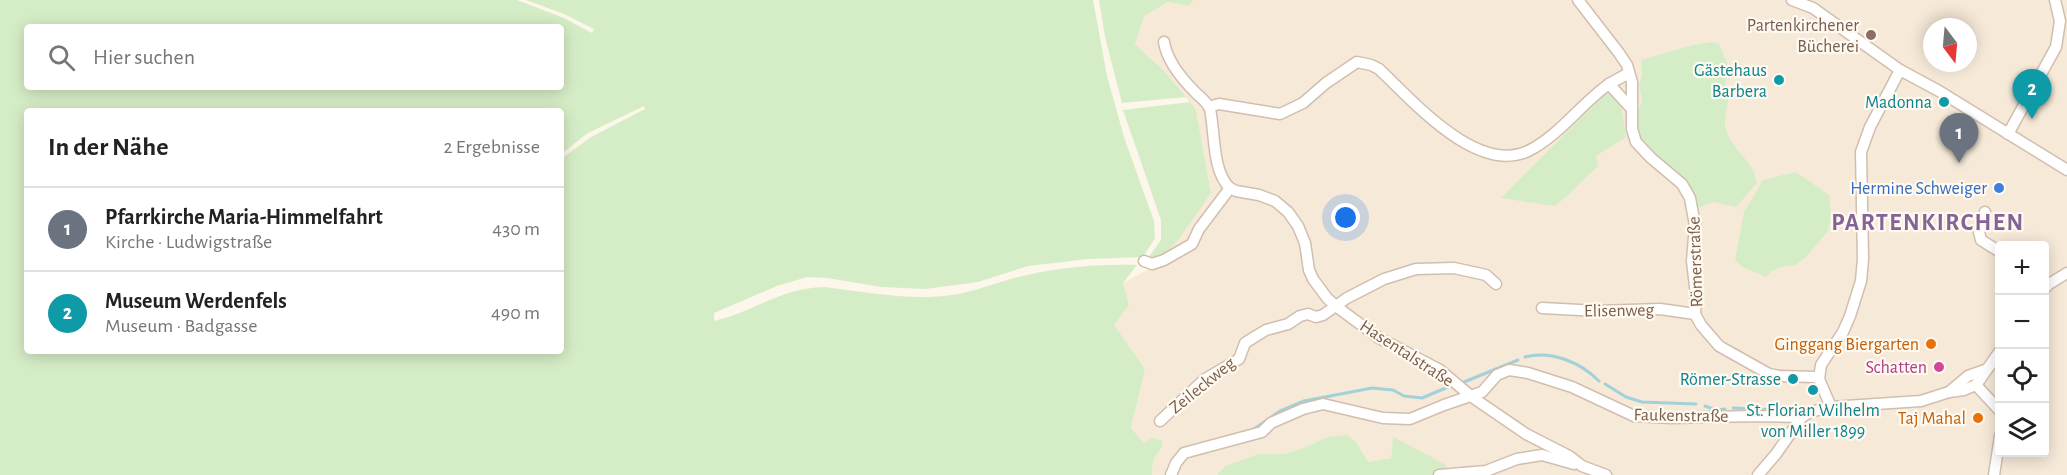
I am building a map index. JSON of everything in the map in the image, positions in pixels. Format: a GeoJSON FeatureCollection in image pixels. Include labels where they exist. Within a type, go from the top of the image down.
{"type":"FeatureCollection","features":[{"type":"Feature","properties":{"kind":"street","name":"Römerstraße"},"geometry":{"type":"LineString","coordinates":[[1578,0],[1620,53],[1629,73],[1632,82],[1632,129],[1636,142],[1651,158],[1683,184],[1692,206],[1695,225],[1692,261],[1696,295],[1695,314],[1701,325],[1719,346],[1769,374],[1819,379]]}},
{"type":"Feature","properties":{"kind":"street"},"geometry":{"type":"LineString","coordinates":[[1792,0],[1813,8],[1900,70],[2067,170]]}},
{"type":"Feature","properties":{"kind":"street"},"geometry":{"type":"LineString","coordinates":[[2008,134],[2056,47],[2060,21],[2055,0]]}},
{"type":"Feature","properties":{"kind":"street"},"geometry":{"type":"LineString","coordinates":[[1144,261],[1152,264],[1164,260],[1192,244],[1209,215],[1230,188],[1224,183],[1220,170],[1211,129],[1209,107],[1178,72],[1166,54],[1164,42]]}},
{"type":"Feature","properties":{"kind":"street"},"geometry":{"type":"LineString","coordinates":[[1209,107],[1219,104],[1280,114],[1303,103],[1326,83],[1357,62],[1379,69],[1420,110],[1472,147],[1513,157],[1532,149],[1609,84],[1629,73]]}},
{"type":"Feature","properties":{"kind":"street"},"geometry":{"type":"LineString","coordinates":[[1831,407],[1819,379],[1821,365],[1843,332],[1861,280],[1863,259],[1860,152],[1870,127],[1900,70]]}},
{"type":"Feature","properties":{"kind":"street"},"geometry":{"type":"LineString","coordinates":[[1609,84],[1631,108]]}},
{"type":"Feature","properties":{"kind":"street","name":"Hasentalstraße"},"geometry":{"type":"LineString","coordinates":[[1230,188],[1275,201],[1288,212],[1298,226],[1305,243],[1309,270],[1313,279],[1327,298],[1337,306],[1379,338],[1440,370],[1472,397],[1526,434],[1569,456],[1585,470]]}},
{"type":"Feature","properties":{"kind":"street"},"geometry":{"type":"LineString","coordinates":[[1985,212],[1979,232],[1981,240],[1995,249]]}},
{"type":"Feature","properties":{"kind":"street"},"geometry":{"type":"LineString","coordinates":[[1337,306],[1347,298],[1384,279],[1416,269],[1454,268],[1474,271],[1486,275],[1496,284]]}},
{"type":"Feature","properties":{"kind":"street"},"geometry":{"type":"LineString","coordinates":[[2049,283],[2067,273]]}},
{"type":"Feature","properties":{"kind":"street","name":"Zeileckweg"},"geometry":{"type":"LineString","coordinates":[[1160,421],[1205,379],[1239,358],[1245,343],[1266,330],[1288,324],[1300,316],[1308,314],[1316,317],[1337,306]]}},
{"type":"Feature","properties":{"kind":"street","name":"Elisenweg"},"geometry":{"type":"LineString","coordinates":[[1542,308],[1598,311],[1660,309],[1695,314]]}},
{"type":"Feature","properties":{"kind":"street"},"geometry":{"type":"LineString","coordinates":[[1758,475],[1802,417],[1816,410],[1912,402],[1964,390],[1976,385],[1995,357]]}},
{"type":"Feature","properties":{"kind":"street","name":"Faukenstraße"},"geometry":{"type":"LineString","coordinates":[[1472,397],[1482,392],[1491,380],[1502,372],[1515,370],[1572,387],[1634,416],[1802,417]]}},
{"type":"Feature","properties":{"kind":"street"},"geometry":{"type":"LineString","coordinates":[[1949,392],[1968,376],[1985,370]]}},
{"type":"Feature","properties":{"kind":"street"},"geometry":{"type":"LineString","coordinates":[[1976,385],[1995,406]]}},
{"type":"Feature","properties":{"kind":"street"},"geometry":{"type":"LineString","coordinates":[[1171,475],[1176,463],[1184,453],[1262,432],[1271,423],[1323,404],[1383,418],[1402,420],[1472,397]]}},
{"type":"Feature","properties":{"kind":"street"},"geometry":{"type":"LineString","coordinates":[[1439,475],[1486,471],[1517,459],[1542,454],[1606,475]]}},
{"type":"Feature","properties":{"kind":"street"},"geometry":{"type":"LineString","coordinates":[[1994,475],[1997,457]]}},
{"type":"Feature","properties":{"kind":"shaded area"},"geometry":{"type":"Polygon","coordinates":[[[1194,0],[2067,0],[2067,475],[1439,475],[1445,464],[1393,438],[1391,458],[1368,462],[1357,443],[1327,437],[1284,454],[1258,454],[1225,466],[1217,475],[1152,475],[1153,460],[1163,446],[1144,443],[1131,428],[1145,369],[1113,325],[1128,305],[1123,283],[1151,268],[1211,193],[1196,110],[1163,70],[1135,44],[1143,16],[1168,2],[1187,6],[1194,0]]]}},
{"type":"Feature","properties":{"kind":"green space"},"geometry":{"type":"Polygon","coordinates":[[[0,0],[517,0],[564,18],[592,33],[594,29],[564,14],[526,0],[1093,0],[1107,76],[1124,137],[1154,221],[1155,238],[1143,257],[1088,259],[1028,266],[978,282],[925,289],[881,287],[807,277],[777,286],[714,313],[714,321],[794,291],[808,288],[824,287],[888,295],[936,297],[962,293],[1053,270],[1137,265],[1123,283],[1129,305],[1114,325],[1145,369],[1131,428],[1144,443],[1152,438],[1161,440],[1163,446],[1153,460],[1152,475],[0,475],[0,0]]]}},
{"type":"Feature","properties":{"kind":"green space"},"geometry":{"type":"Polygon","coordinates":[[[1099,0],[1194,0],[1188,6],[1168,2],[1144,16],[1135,44],[1163,70],[1186,97],[1122,103],[1105,37],[1099,0]]]}},
{"type":"Feature","properties":{"kind":"green space"},"geometry":{"type":"Polygon","coordinates":[[[1713,42],[1719,44],[1730,70],[1725,81],[1728,97],[1726,130],[1733,144],[1747,161],[1757,183],[1736,207],[1713,202],[1697,208],[1692,190],[1685,180],[1648,152],[1636,136],[1634,118],[1642,101],[1639,84],[1642,75],[1641,60],[1693,45],[1713,42]]]}},
{"type":"Feature","properties":{"kind":"green space"},"geometry":{"type":"Polygon","coordinates":[[[1613,93],[1621,104],[1626,137],[1596,156],[1598,166],[1568,195],[1555,206],[1501,198],[1605,94],[1613,93]]]}},
{"type":"Feature","properties":{"kind":"green space"},"geometry":{"type":"Polygon","coordinates":[[[1190,102],[1196,110],[1211,193],[1179,239],[1160,259],[1148,258],[1161,240],[1161,220],[1123,110],[1190,102]]]}},
{"type":"Feature","properties":{"kind":"green space"},"geometry":{"type":"Polygon","coordinates":[[[1796,172],[1829,195],[1831,214],[1828,231],[1806,257],[1795,265],[1780,267],[1770,272],[1766,277],[1743,267],[1735,260],[1744,212],[1763,180],[1796,172]]]}},
{"type":"Feature","properties":{"kind":"green space"},"geometry":{"type":"Polygon","coordinates":[[[1347,435],[1357,443],[1368,462],[1391,458],[1393,437],[1445,464],[1449,473],[1439,475],[1217,475],[1225,466],[1258,454],[1284,454],[1327,437],[1347,435]]]}},
{"type":"Feature","properties":{"kind":"waterway"},"geometry":{"type":"LineString","coordinates":[[1525,357],[1545,355],[1565,359],[1583,368],[1599,381]]}},
{"type":"Feature","properties":{"kind":"waterway"},"geometry":{"type":"LineString","coordinates":[[1464,382],[1518,360]]}},
{"type":"Feature","properties":{"kind":"waterway"},"geometry":{"type":"LineString","coordinates":[[1605,384],[1626,397],[1642,402],[1696,404]]}},
{"type":"Feature","properties":{"kind":"waterway"},"geometry":{"type":"LineString","coordinates":[[1251,431],[1280,411],[1304,401],[1372,388],[1393,390],[1404,396],[1422,398],[1448,387]]}},
{"type":"Feature","properties":{"kind":"waterway"},"geometry":{"type":"LineString","coordinates":[[1705,406],[1716,410],[1725,409]]}},
{"type":"Feature","properties":{"kind":"waterway"},"geometry":{"type":"LineString","coordinates":[[1733,408],[1800,411]]}},
{"type":"Feature","properties":{"kind":"place","name":"Partenkirchener Bücherei"},"geometry":{"type":"Point","coordinates":[1871,35]}},
{"type":"Feature","properties":{"kind":"place","name":"Gästehaus Barbera"},"geometry":{"type":"Point","coordinates":[1779,80]}},
{"type":"Feature","properties":{"kind":"place","name":"Madonna"},"geometry":{"type":"Point","coordinates":[1944,102]}},
{"type":"Feature","properties":{"kind":"place","name":"Museum Werdenfels"},"geometry":{"type":"Point","coordinates":[2032,119]}},
{"type":"Feature","properties":{"kind":"place","name":"Pfarrkirche Maria-Himmelfahrt"},"geometry":{"type":"Point","coordinates":[1959,163]}},
{"type":"Feature","properties":{"kind":"place","name":"Hermine Schweiger"},"geometry":{"type":"Point","coordinates":[1999,188]}},
{"type":"Feature","properties":{"kind":"place","name":"Ginggang Biergarten"},"geometry":{"type":"Point","coordinates":[1931,344]}},
{"type":"Feature","properties":{"kind":"place","name":"Schatten"},"geometry":{"type":"Point","coordinates":[1939,367]}},
{"type":"Feature","properties":{"kind":"place","name":"Römer-Strasse"},"geometry":{"type":"Point","coordinates":[1793,379]}},
{"type":"Feature","properties":{"kind":"place","name":"St. Florian Wilhelm von Miller 1899"},"geometry":{"type":"Point","coordinates":[1813,390]}},
{"type":"Feature","properties":{"kind":"place","name":"Taj Mahal"},"geometry":{"type":"Point","coordinates":[1978,418]}},
{"type":"Feature","properties":{"kind":"district","name":"PARTENKIRCHEN"},"geometry":{"type":"Point","coordinates":[1928,222]}}]}
